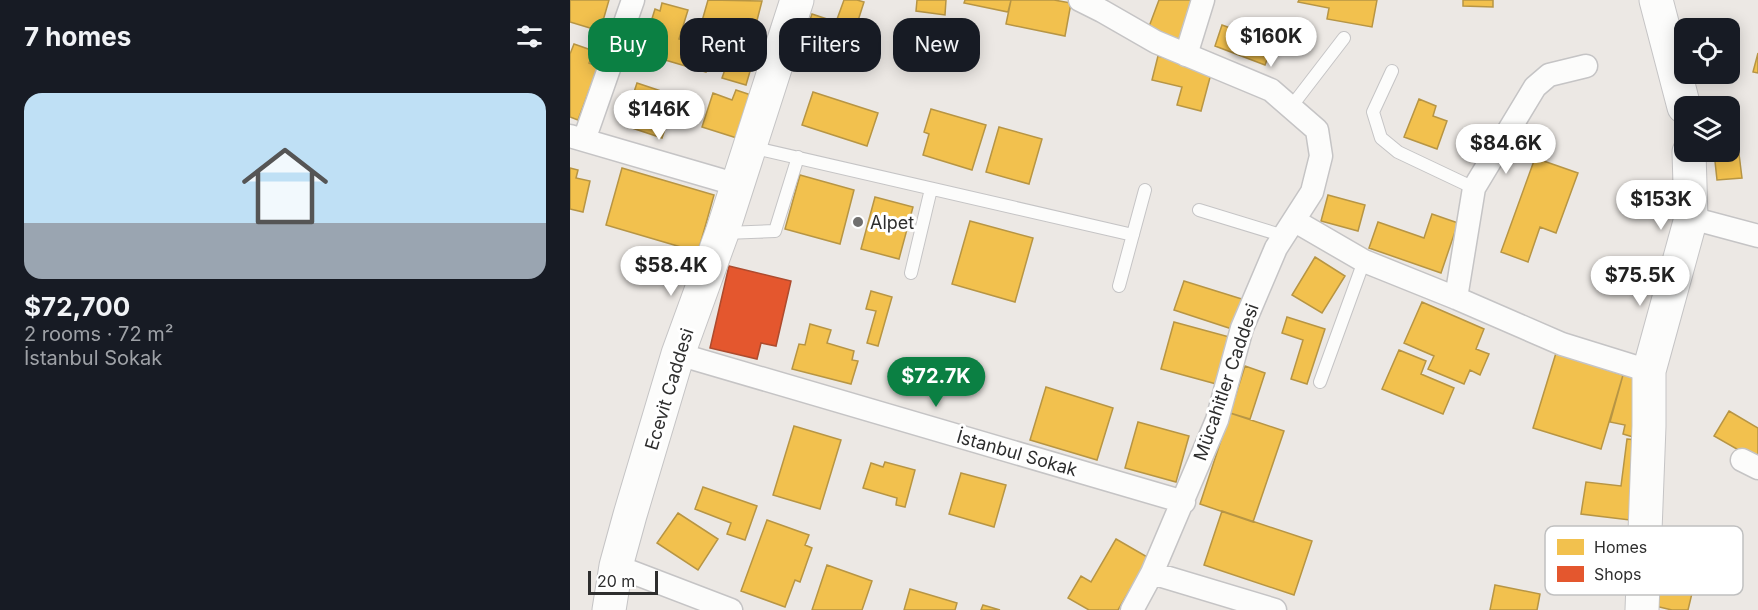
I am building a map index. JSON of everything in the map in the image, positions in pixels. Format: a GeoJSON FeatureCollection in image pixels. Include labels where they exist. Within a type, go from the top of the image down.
{"type":"FeatureCollection","features":[{"type":"Feature","properties":{"kind":"main road","name":"Ecevit Caddesi"},"geometry":{"type":"LineString","coordinates":[[609,610],[616,566],[678,354],[722,233],[797,0]]}},
{"type":"Feature","properties":{"kind":"main road"},"geometry":{"type":"LineString","coordinates":[[1656,0],[1681,96]]}},
{"type":"Feature","properties":{"kind":"main road"},"geometry":{"type":"LineString","coordinates":[[1645,526],[1649,370],[1691,218],[1689,162]]}},
{"type":"Feature","properties":{"kind":"main road"},"geometry":{"type":"LineString","coordinates":[[1642,610],[1643,595]]}},
{"type":"Feature","properties":{"kind":"street"},"geometry":{"type":"LineString","coordinates":[[633,0],[577,138],[738,185]]}},
{"type":"Feature","properties":{"kind":"street","name":"Mücahitler Caddesi"},"geometry":{"type":"LineString","coordinates":[[1080,0],[1156,42],[1271,90],[1317,130],[1321,156],[1312,192],[1276,248],[1242,328],[1217,420],[1184,502],[1152,573],[1132,610]]}},
{"type":"Feature","properties":{"kind":"street"},"geometry":{"type":"LineString","coordinates":[[1185,55],[1203,0]]}},
{"type":"Feature","properties":{"kind":"street"},"geometry":{"type":"LineString","coordinates":[[1456,298],[1474,188],[1535,87],[1549,75],[1586,66]]}},
{"type":"Feature","properties":{"kind":"street"},"geometry":{"type":"LineString","coordinates":[[1691,218],[1758,236]]}},
{"type":"Feature","properties":{"kind":"street"},"geometry":{"type":"LineString","coordinates":[[1289,229],[1562,344],[1649,370]]}},
{"type":"Feature","properties":{"kind":"street","name":"İstanbul Sokak"},"geometry":{"type":"LineString","coordinates":[[678,354],[1184,502]]}},
{"type":"Feature","properties":{"kind":"street"},"geometry":{"type":"LineString","coordinates":[[616,566],[731,610]]}},
{"type":"Feature","properties":{"kind":"street"},"geometry":{"type":"LineString","coordinates":[[1152,573],[1275,610]]}},
{"type":"Feature","properties":{"kind":"lane"},"geometry":{"type":"LineString","coordinates":[[1291,107],[1344,38]]}},
{"type":"Feature","properties":{"kind":"lane"},"geometry":{"type":"LineString","coordinates":[[1392,71],[1373,112],[1381,138],[1398,152],[1474,188]]}},
{"type":"Feature","properties":{"kind":"lane"},"geometry":{"type":"LineString","coordinates":[[750,147],[1133,235]]}},
{"type":"Feature","properties":{"kind":"lane"},"geometry":{"type":"LineString","coordinates":[[722,233],[775,231],[798,157]]}},
{"type":"Feature","properties":{"kind":"lane"},"geometry":{"type":"LineString","coordinates":[[911,273],[931,189]]}},
{"type":"Feature","properties":{"kind":"lane"},"geometry":{"type":"LineString","coordinates":[[1119,286],[1145,190]]}},
{"type":"Feature","properties":{"kind":"lane"},"geometry":{"type":"LineString","coordinates":[[1200,210],[1289,229]]}},
{"type":"Feature","properties":{"kind":"lane"},"geometry":{"type":"LineString","coordinates":[[1320,382],[1364,261]]}},
{"type":"Feature","properties":{"kind":"building: Homes"},"geometry":{"type":"Polygon","coordinates":[[[570,0],[609,0],[604,18],[588,18],[588,27],[570,22],[570,0]]]}},
{"type":"Feature","properties":{"kind":"building: Homes"},"geometry":{"type":"Polygon","coordinates":[[[708,0],[762,1],[758,18],[703,18],[708,0]]]}},
{"type":"Feature","properties":{"kind":"building: Homes"},"geometry":{"type":"Polygon","coordinates":[[[844,0],[864,2],[859,18],[837,18],[844,0]]]}},
{"type":"Feature","properties":{"kind":"building: Homes"},"geometry":{"type":"Polygon","coordinates":[[[917,0],[946,0],[945,15],[916,11],[917,0]]]}},
{"type":"Feature","properties":{"kind":"building: Homes"},"geometry":{"type":"Polygon","coordinates":[[[965,0],[1011,0],[1008,12],[964,3],[965,0]]]}},
{"type":"Feature","properties":{"kind":"building: Homes"},"geometry":{"type":"Polygon","coordinates":[[[1011,0],[1054,0],[1071,3],[1065,36],[1006,24],[1011,0]]]}},
{"type":"Feature","properties":{"kind":"building: Homes"},"geometry":{"type":"Polygon","coordinates":[[[1159,0],[1199,0],[1183,45],[1147,32],[1159,0]]]}},
{"type":"Feature","properties":{"kind":"building: Homes"},"geometry":{"type":"Polygon","coordinates":[[[1299,0],[1377,0],[1372,27],[1327,19],[1329,8],[1298,2],[1299,0]]]}},
{"type":"Feature","properties":{"kind":"building: Homes"},"geometry":{"type":"Polygon","coordinates":[[[1463,0],[1493,0],[1493,7],[1463,6],[1463,0]]]}},
{"type":"Feature","properties":{"kind":"building: Homes"},"geometry":{"type":"Polygon","coordinates":[[[662,3],[688,10],[686,18],[680,18],[680,64],[668,61],[668,18],[652,18],[655,9],[660,11],[662,3]]]}},
{"type":"Feature","properties":{"kind":"building: Homes"},"geometry":{"type":"Polygon","coordinates":[[[812,14],[824,18],[811,18],[812,14]]]}},
{"type":"Feature","properties":{"kind":"building: Homes"},"geometry":{"type":"Polygon","coordinates":[[[1222,25],[1244,33],[1247,25],[1276,36],[1265,65],[1215,46],[1222,25]]]}},
{"type":"Feature","properties":{"kind":"building: Homes"},"geometry":{"type":"Polygon","coordinates":[[[574,44],[588,49],[588,72],[596,72],[578,120],[570,117],[570,54],[574,44]]]}},
{"type":"Feature","properties":{"kind":"building: Homes"},"geometry":{"type":"Polygon","coordinates":[[[1758,53],[1758,73],[1753,72],[1758,53]]]}},
{"type":"Feature","properties":{"kind":"building: Homes"},"geometry":{"type":"Polygon","coordinates":[[[1158,56],[1212,70],[1201,111],[1177,105],[1182,87],[1152,80],[1158,56]]]}},
{"type":"Feature","properties":{"kind":"building: Homes"},"geometry":{"type":"Polygon","coordinates":[[[724,72],[750,72],[746,85],[722,78],[724,72]]]}},
{"type":"Feature","properties":{"kind":"building: Homes"},"geometry":{"type":"Polygon","coordinates":[[[637,83],[676,96],[662,138],[623,125],[637,83]]]}},
{"type":"Feature","properties":{"kind":"building: Homes"},"geometry":{"type":"Polygon","coordinates":[[[736,90],[754,96],[740,139],[702,127],[713,93],[732,100],[736,90]]]}},
{"type":"Feature","properties":{"kind":"building: Homes"},"geometry":{"type":"Polygon","coordinates":[[[813,92],[878,113],[867,146],[802,125],[813,92]]]}},
{"type":"Feature","properties":{"kind":"building: Homes"},"geometry":{"type":"Polygon","coordinates":[[[1419,99],[1436,106],[1433,116],[1447,121],[1437,149],[1404,137],[1419,99]]]}},
{"type":"Feature","properties":{"kind":"building: Homes"},"geometry":{"type":"Polygon","coordinates":[[[931,109],[986,125],[972,170],[923,155],[929,134],[924,132],[931,109]]]}},
{"type":"Feature","properties":{"kind":"building: Homes"},"geometry":{"type":"Polygon","coordinates":[[[999,127],[1042,139],[1029,184],[986,172],[999,127]]]}},
{"type":"Feature","properties":{"kind":"building: Homes"},"geometry":{"type":"Polygon","coordinates":[[[1535,158],[1578,173],[1556,233],[1540,227],[1528,262],[1501,252],[1535,158]]]}},
{"type":"Feature","properties":{"kind":"building: Homes"},"geometry":{"type":"Polygon","coordinates":[[[1715,162],[1740,162],[1742,178],[1717,180],[1715,162]]]}},
{"type":"Feature","properties":{"kind":"building: Homes"},"geometry":{"type":"Polygon","coordinates":[[[570,168],[578,170],[576,178],[590,181],[583,212],[570,209],[570,168]]]}},
{"type":"Feature","properties":{"kind":"building: Homes"},"geometry":{"type":"Polygon","coordinates":[[[622,168],[714,195],[698,252],[606,225],[622,168]]]}},
{"type":"Feature","properties":{"kind":"building: Homes"},"geometry":{"type":"Polygon","coordinates":[[[800,175],[854,190],[840,244],[785,229],[800,175]]]}},
{"type":"Feature","properties":{"kind":"building: Homes"},"geometry":{"type":"Polygon","coordinates":[[[1328,195],[1365,205],[1358,231],[1321,221],[1328,195]]]}},
{"type":"Feature","properties":{"kind":"building: Homes"},"geometry":{"type":"Polygon","coordinates":[[[875,197],[913,207],[899,259],[861,249],[875,197]]]}},
{"type":"Feature","properties":{"kind":"building: Homes"},"geometry":{"type":"Polygon","coordinates":[[[1432,214],[1458,223],[1441,273],[1369,248],[1378,222],[1424,238],[1432,214]]]}},
{"type":"Feature","properties":{"kind":"building: Homes"},"geometry":{"type":"Polygon","coordinates":[[[970,221],[1033,238],[1015,302],[952,284],[970,221]]]}},
{"type":"Feature","properties":{"kind":"building: Homes"},"geometry":{"type":"Polygon","coordinates":[[[1315,257],[1345,276],[1322,313],[1292,295],[1315,257]]]}},
{"type":"Feature","properties":{"kind":"building: Homes"},"geometry":{"type":"Polygon","coordinates":[[[1184,281],[1245,300],[1235,330],[1174,310],[1184,281]]]}},
{"type":"Feature","properties":{"kind":"building: Homes"},"geometry":{"type":"Polygon","coordinates":[[[871,291],[892,297],[878,346],[867,343],[876,311],[866,309],[871,291]]]}},
{"type":"Feature","properties":{"kind":"building: Homes"},"geometry":{"type":"Polygon","coordinates":[[[1422,302],[1484,329],[1476,349],[1489,354],[1480,375],[1470,370],[1464,384],[1428,369],[1434,356],[1404,343],[1422,302]]]}},
{"type":"Feature","properties":{"kind":"building: Homes"},"geometry":{"type":"Polygon","coordinates":[[[1287,317],[1325,329],[1307,384],[1291,379],[1303,340],[1282,333],[1287,317]]]}},
{"type":"Feature","properties":{"kind":"building: Homes"},"geometry":{"type":"Polygon","coordinates":[[[1174,322],[1233,338],[1220,385],[1161,369],[1174,322]]]}},
{"type":"Feature","properties":{"kind":"building: Homes"},"geometry":{"type":"Polygon","coordinates":[[[810,324],[831,330],[827,343],[854,351],[852,360],[858,361],[851,384],[792,369],[799,344],[805,345],[810,324]]]}},
{"type":"Feature","properties":{"kind":"building: Homes"},"geometry":{"type":"Polygon","coordinates":[[[1399,350],[1426,361],[1421,374],[1454,388],[1443,414],[1382,389],[1399,350]]]}},
{"type":"Feature","properties":{"kind":"building: Homes"},"geometry":{"type":"Polygon","coordinates":[[[1556,353],[1623,375],[1601,449],[1533,428],[1556,353]]]}},
{"type":"Feature","properties":{"kind":"building: Homes"},"geometry":{"type":"Polygon","coordinates":[[[1245,366],[1265,373],[1250,419],[1230,413],[1245,366]]]}},
{"type":"Feature","properties":{"kind":"building: Homes"},"geometry":{"type":"Polygon","coordinates":[[[1623,375],[1648,381],[1633,437],[1623,434],[1625,425],[1610,422],[1623,375]]]}},
{"type":"Feature","properties":{"kind":"building: Homes"},"geometry":{"type":"Polygon","coordinates":[[[1046,387],[1113,408],[1097,460],[1030,440],[1046,387]]]}},
{"type":"Feature","properties":{"kind":"building: Homes"},"geometry":{"type":"Polygon","coordinates":[[[1729,411],[1758,428],[1758,457],[1756,460],[1714,436],[1729,411]]]}},
{"type":"Feature","properties":{"kind":"building: Homes"},"geometry":{"type":"Polygon","coordinates":[[[1230,413],[1284,431],[1253,522],[1200,504],[1230,413]]]}},
{"type":"Feature","properties":{"kind":"building: Homes"},"geometry":{"type":"Polygon","coordinates":[[[1138,422],[1189,436],[1176,482],[1125,468],[1138,422]]]}},
{"type":"Feature","properties":{"kind":"building: Homes"},"geometry":{"type":"Polygon","coordinates":[[[794,426],[841,440],[820,509],[773,495],[794,426]]]}},
{"type":"Feature","properties":{"kind":"building: Homes"},"geometry":{"type":"Polygon","coordinates":[[[1627,439],[1648,441],[1638,521],[1581,514],[1586,482],[1621,486],[1627,439]]]}},
{"type":"Feature","properties":{"kind":"building: Homes"},"geometry":{"type":"Polygon","coordinates":[[[885,462],[915,470],[905,507],[896,505],[897,498],[863,488],[871,463],[883,467],[885,462]]]}},
{"type":"Feature","properties":{"kind":"building: Homes"},"geometry":{"type":"Polygon","coordinates":[[[961,473],[1006,485],[994,527],[949,514],[961,473]]]}},
{"type":"Feature","properties":{"kind":"building: Homes"},"geometry":{"type":"Polygon","coordinates":[[[703,487],[757,506],[745,540],[727,534],[731,523],[695,509],[703,487]]]}},
{"type":"Feature","properties":{"kind":"building: Homes"},"geometry":{"type":"Polygon","coordinates":[[[1222,511],[1312,541],[1294,595],[1204,565],[1222,511]]]}},
{"type":"Feature","properties":{"kind":"building: Homes"},"geometry":{"type":"Polygon","coordinates":[[[678,513],[718,539],[698,570],[657,543],[678,513]]]}},
{"type":"Feature","properties":{"kind":"building: Homes"},"geometry":{"type":"Polygon","coordinates":[[[767,520],[809,535],[805,545],[812,548],[800,582],[795,580],[785,607],[741,591],[767,520]]]}},
{"type":"Feature","properties":{"kind":"building: Homes"},"geometry":{"type":"Polygon","coordinates":[[[1116,539],[1149,558],[1118,610],[1089,610],[1068,598],[1081,576],[1091,582],[1116,539]]]}},
{"type":"Feature","properties":{"kind":"building: Homes"},"geometry":{"type":"Polygon","coordinates":[[[827,565],[872,581],[862,610],[812,610],[827,565]]]}},
{"type":"Feature","properties":{"kind":"building: Homes"},"geometry":{"type":"Polygon","coordinates":[[[1495,585],[1540,594],[1537,610],[1490,610],[1495,585]]]}},
{"type":"Feature","properties":{"kind":"building: Homes"},"geometry":{"type":"Polygon","coordinates":[[[910,589],[957,603],[955,610],[904,610],[910,589]]]}},
{"type":"Feature","properties":{"kind":"building: Homes"},"geometry":{"type":"Polygon","coordinates":[[[1657,595],[1692,595],[1688,610],[1672,610],[1655,606],[1657,595]]]}},
{"type":"Feature","properties":{"kind":"building: Homes"},"geometry":{"type":"Polygon","coordinates":[[[983,605],[1000,610],[981,610],[983,605]]]}},
{"type":"Feature","properties":{"kind":"building: Shops"},"geometry":{"type":"Polygon","coordinates":[[[729,266],[791,281],[776,346],[761,343],[757,359],[710,348],[729,266]]]}},
{"type":"Feature","properties":{"kind":"place","name":"Alpet"},"geometry":{"type":"Point","coordinates":[858,222]}}]}
